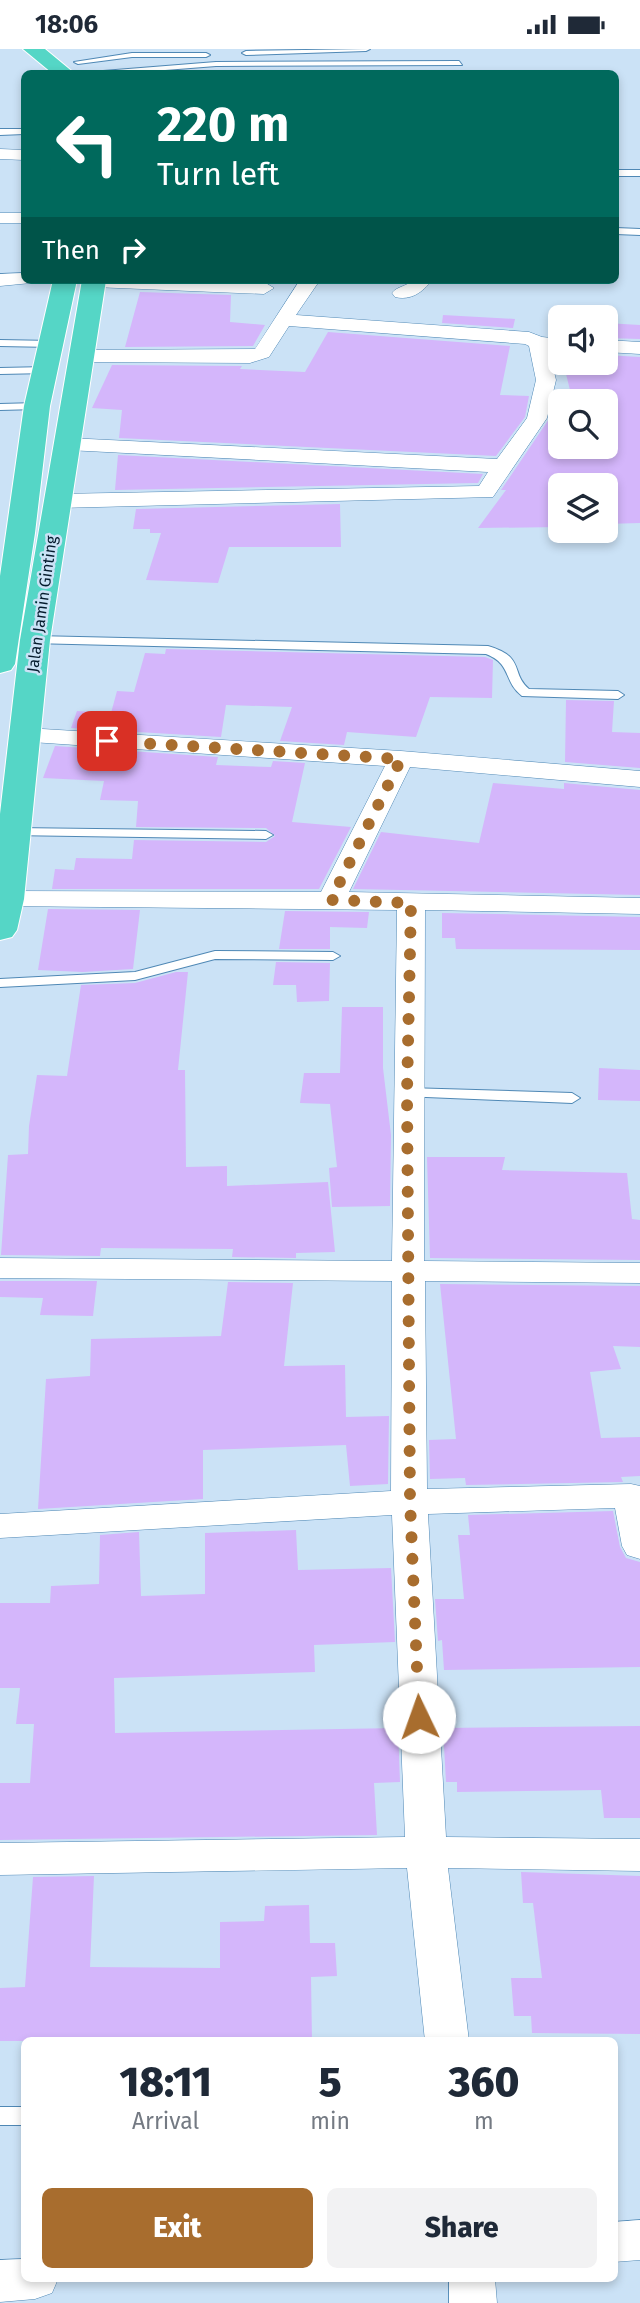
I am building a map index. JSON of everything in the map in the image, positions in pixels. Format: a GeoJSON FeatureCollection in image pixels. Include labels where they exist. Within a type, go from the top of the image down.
{"type":"FeatureCollection","features":[{"type":"Feature","properties":{"kind":"highway"},"geometry":{"type":"LineString","coordinates":[[33,49],[74,65]]}},
{"type":"Feature","properties":{"kind":"highway","name":"Jalan Jamin Ginting"},"geometry":{"type":"LineString","coordinates":[[0,664],[7,566],[37,406],[64,284]]}},
{"type":"Feature","properties":{"kind":"highway","name":"Jalan Jamin Ginting"},"geometry":{"type":"LineString","coordinates":[[0,930],[15,832],[35,640],[93,284]]}},
{"type":"Feature","properties":{"kind":"street"},"geometry":{"type":"LineString","coordinates":[[0,154],[21,155]]}},
{"type":"Feature","properties":{"kind":"street"},"geometry":{"type":"LineString","coordinates":[[0,218],[21,218]]}},
{"type":"Feature","properties":{"kind":"street"},"geometry":{"type":"LineString","coordinates":[[0,229],[21,229]]}},
{"type":"Feature","properties":{"kind":"street"},"geometry":{"type":"LineString","coordinates":[[0,280],[21,279]]}},
{"type":"Feature","properties":{"kind":"street"},"geometry":{"type":"LineString","coordinates":[[179,284],[264,288]]}},
{"type":"Feature","properties":{"kind":"street"},"geometry":{"type":"LineString","coordinates":[[83,356],[250,357],[261,353],[307,284]]}},
{"type":"Feature","properties":{"kind":"street"},"geometry":{"type":"LineString","coordinates":[[401,293],[416,288],[419,284]]}},
{"type":"Feature","properties":{"kind":"street"},"geometry":{"type":"LineString","coordinates":[[283,320],[529,338],[538,343],[548,343]]}},
{"type":"Feature","properties":{"kind":"street"},"geometry":{"type":"LineString","coordinates":[[58,501],[485,492],[537,418],[546,380],[538,343]]}},
{"type":"Feature","properties":{"kind":"street"},"geometry":{"type":"LineString","coordinates":[[618,347],[640,348]]}},
{"type":"Feature","properties":{"kind":"street"},"geometry":{"type":"LineString","coordinates":[[68,444],[504,466]]}},
{"type":"Feature","properties":{"kind":"street"},"geometry":{"type":"LineString","coordinates":[[26,736],[401,759],[640,779]]}},
{"type":"Feature","properties":{"kind":"street"},"geometry":{"type":"LineString","coordinates":[[331,900],[401,759]]}},
{"type":"Feature","properties":{"kind":"street"},"geometry":{"type":"LineString","coordinates":[[6,899],[331,900],[640,906]]}},
{"type":"Feature","properties":{"kind":"street"},"geometry":{"type":"LineString","coordinates":[[411,903],[407,1093],[410,1501],[426,1852],[447,2037]]}},
{"type":"Feature","properties":{"kind":"street"},"geometry":{"type":"LineString","coordinates":[[0,1268],[640,1273]]}},
{"type":"Feature","properties":{"kind":"street"},"geometry":{"type":"LineString","coordinates":[[0,1526],[410,1501],[636,1496],[640,1546]]}},
{"type":"Feature","properties":{"kind":"street"},"geometry":{"type":"LineString","coordinates":[[0,1859],[426,1852],[640,1855]]}},
{"type":"Feature","properties":{"kind":"street"},"geometry":{"type":"LineString","coordinates":[[618,2242],[640,2240]]}},
{"type":"Feature","properties":{"kind":"street"},"geometry":{"type":"LineString","coordinates":[[0,2281],[21,2280]]}},
{"type":"Feature","properties":{"kind":"street"},"geometry":{"type":"LineString","coordinates":[[472,2282],[472,2303]]}},
{"type":"Feature","properties":{"kind":"lane"},"geometry":{"type":"LineString","coordinates":[[74,65],[132,55],[366,49]]}},
{"type":"Feature","properties":{"kind":"lane"},"geometry":{"type":"LineString","coordinates":[[189,55],[195,65]]}},
{"type":"Feature","properties":{"kind":"lane"},"geometry":{"type":"LineString","coordinates":[[138,70],[195,65],[458,62]]}},
{"type":"Feature","properties":{"kind":"lane"},"geometry":{"type":"LineString","coordinates":[[0,132],[21,132]]}},
{"type":"Feature","properties":{"kind":"lane"},"geometry":{"type":"LineString","coordinates":[[619,173],[640,173]]}},
{"type":"Feature","properties":{"kind":"lane"},"geometry":{"type":"LineString","coordinates":[[619,231],[640,232]]}},
{"type":"Feature","properties":{"kind":"lane"},"geometry":{"type":"LineString","coordinates":[[0,343],[52,344]]}},
{"type":"Feature","properties":{"kind":"lane"},"geometry":{"type":"LineString","coordinates":[[0,371],[47,370]]}},
{"type":"Feature","properties":{"kind":"lane"},"geometry":{"type":"LineString","coordinates":[[0,407],[37,406]]}},
{"type":"Feature","properties":{"kind":"lane"},"geometry":{"type":"LineString","coordinates":[[35,640],[488,650],[502,654],[509,660],[519,688],[526,693],[618,695]]}},
{"type":"Feature","properties":{"kind":"lane"},"geometry":{"type":"LineString","coordinates":[[15,832],[266,835]]}},
{"type":"Feature","properties":{"kind":"lane"},"geometry":{"type":"LineString","coordinates":[[0,983],[135,976],[215,955],[333,956]]}},
{"type":"Feature","properties":{"kind":"lane"},"geometry":{"type":"LineString","coordinates":[[407,1093],[572,1098]]}},
{"type":"Feature","properties":{"kind":"lane"},"geometry":{"type":"LineString","coordinates":[[0,2116],[21,2116]]}},
{"type":"Feature","properties":{"kind":"building"},"geometry":{"type":"Polygon","coordinates":[[[140,292],[231,295],[230,322],[265,325],[253,346],[125,347],[140,292]]]}},
{"type":"Feature","properties":{"kind":"building"},"geometry":{"type":"Polygon","coordinates":[[[443,315],[515,319],[513,328],[442,323],[443,315]]]}},
{"type":"Feature","properties":{"kind":"building"},"geometry":{"type":"Polygon","coordinates":[[[618,324],[640,325],[640,339],[618,338],[618,324]]]}},
{"type":"Feature","properties":{"kind":"building"},"geometry":{"type":"Polygon","coordinates":[[[328,332],[510,346],[500,395],[529,396],[525,417],[496,456],[119,438],[122,410],[92,408],[112,365],[242,366],[240,369],[305,372],[328,332]]]}},
{"type":"Feature","properties":{"kind":"building"},"geometry":{"type":"Polygon","coordinates":[[[618,356],[640,357],[640,523],[618,524],[618,473],[548,473],[548,527],[478,528],[506,490],[501,490],[548,420],[548,459],[618,459],[618,389],[570,389],[566,375],[618,375],[618,356]]]}},
{"type":"Feature","properties":{"kind":"building"},"geometry":{"type":"Polygon","coordinates":[[[118,455],[483,474],[478,483],[115,490],[118,455]]]}},
{"type":"Feature","properties":{"kind":"building"},"geometry":{"type":"Polygon","coordinates":[[[340,504],[341,547],[229,547],[218,583],[146,580],[161,533],[150,533],[150,529],[133,529],[136,509],[340,504]]]}},
{"type":"Feature","properties":{"kind":"building"},"geometry":{"type":"Polygon","coordinates":[[[166,649],[485,657],[493,660],[492,698],[430,697],[416,737],[347,732],[344,745],[280,741],[292,707],[226,705],[221,737],[71,728],[77,711],[111,713],[117,691],[134,692],[145,653],[165,654],[166,649]]]}},
{"type":"Feature","properties":{"kind":"building"},"geometry":{"type":"Polygon","coordinates":[[[566,700],[614,701],[612,732],[640,733],[640,768],[565,762],[566,700]]]}},
{"type":"Feature","properties":{"kind":"building"},"geometry":{"type":"Polygon","coordinates":[[[55,746],[218,757],[216,765],[271,767],[273,761],[305,763],[292,822],[351,827],[319,889],[52,889],[55,869],[74,870],[76,858],[132,859],[134,840],[266,842],[275,836],[266,828],[136,827],[138,801],[100,800],[104,781],[43,778],[55,746]]]}},
{"type":"Feature","properties":{"kind":"building"},"geometry":{"type":"Polygon","coordinates":[[[493,783],[564,789],[564,783],[640,790],[640,895],[353,889],[381,832],[479,843],[493,783]]]}},
{"type":"Feature","properties":{"kind":"building"},"geometry":{"type":"Polygon","coordinates":[[[48,909],[140,910],[133,969],[83,972],[38,970],[48,909]]]}},
{"type":"Feature","properties":{"kind":"building"},"geometry":{"type":"Polygon","coordinates":[[[285,911],[369,912],[367,928],[330,927],[330,949],[279,949],[285,911]]]}},
{"type":"Feature","properties":{"kind":"building"},"geometry":{"type":"Polygon","coordinates":[[[442,913],[640,917],[640,950],[456,949],[455,938],[442,938],[442,913]]]}},
{"type":"Feature","properties":{"kind":"building"},"geometry":{"type":"Polygon","coordinates":[[[276,962],[330,963],[329,1001],[297,1002],[296,985],[273,985],[276,962]]]}},
{"type":"Feature","properties":{"kind":"building"},"geometry":{"type":"Polygon","coordinates":[[[176,972],[188,972],[178,1070],[185,1070],[186,1167],[227,1166],[227,1186],[328,1182],[335,1252],[296,1253],[296,1258],[232,1257],[233,1249],[101,1248],[100,1256],[1,1255],[8,1155],[28,1154],[29,1126],[37,1075],[67,1076],[81,985],[135,983],[176,972]]]}},
{"type":"Feature","properties":{"kind":"building"},"geometry":{"type":"Polygon","coordinates":[[[342,1007],[383,1007],[383,1068],[391,1135],[390,1206],[332,1207],[329,1168],[337,1167],[330,1104],[300,1103],[304,1073],[340,1073],[342,1007]]]}},
{"type":"Feature","properties":{"kind":"building"},"geometry":{"type":"Polygon","coordinates":[[[599,1068],[640,1070],[640,1101],[598,1100],[599,1068]]]}},
{"type":"Feature","properties":{"kind":"building"},"geometry":{"type":"Polygon","coordinates":[[[427,1157],[505,1157],[502,1170],[627,1173],[632,1219],[640,1220],[640,1260],[430,1258],[427,1157]]]}},
{"type":"Feature","properties":{"kind":"building"},"geometry":{"type":"Polygon","coordinates":[[[0,1281],[97,1281],[93,1316],[40,1315],[43,1298],[0,1297],[0,1281]]]}},
{"type":"Feature","properties":{"kind":"building"},"geometry":{"type":"Polygon","coordinates":[[[228,1282],[293,1283],[284,1366],[345,1365],[346,1417],[389,1416],[388,1484],[350,1486],[346,1445],[203,1450],[203,1499],[38,1509],[46,1379],[90,1376],[91,1339],[221,1336],[228,1282]]]}},
{"type":"Feature","properties":{"kind":"building"},"geometry":{"type":"Polygon","coordinates":[[[440,1284],[640,1286],[640,1347],[613,1346],[621,1369],[590,1372],[601,1438],[640,1437],[640,1476],[621,1477],[623,1482],[466,1485],[465,1478],[430,1479],[429,1440],[456,1439],[440,1284]]]}},
{"type":"Feature","properties":{"kind":"building"},"geometry":{"type":"Polygon","coordinates":[[[613,1511],[620,1547],[626,1558],[640,1562],[640,1667],[444,1670],[442,1640],[438,1641],[435,1599],[464,1599],[458,1535],[470,1535],[468,1515],[613,1511]]]}},
{"type":"Feature","properties":{"kind":"building"},"geometry":{"type":"Polygon","coordinates":[[[296,1530],[298,1570],[391,1568],[395,1642],[314,1645],[315,1672],[114,1678],[115,1733],[398,1728],[400,1782],[374,1783],[377,1835],[0,1840],[0,1783],[30,1783],[34,1724],[16,1724],[20,1688],[0,1688],[0,1603],[50,1603],[51,1586],[99,1584],[100,1535],[139,1532],[141,1596],[205,1594],[205,1533],[296,1530]]]}},
{"type":"Feature","properties":{"kind":"building"},"geometry":{"type":"Polygon","coordinates":[[[640,1726],[640,1818],[604,1818],[601,1790],[457,1792],[457,1782],[446,1782],[443,1728],[640,1726]]]}},
{"type":"Feature","properties":{"kind":"building"},"geometry":{"type":"Polygon","coordinates":[[[521,1872],[640,1876],[640,2034],[532,2033],[531,2016],[514,2016],[511,1978],[542,1978],[533,1903],[523,1903],[521,1872]]]}},
{"type":"Feature","properties":{"kind":"building"},"geometry":{"type":"Polygon","coordinates":[[[94,1876],[90,1967],[220,1968],[220,1922],[264,1921],[265,1906],[309,1905],[310,1943],[335,1943],[337,1976],[311,1977],[312,2037],[21,2037],[21,2041],[0,2041],[0,1988],[25,1987],[33,1877],[94,1876]]]}},
{"type":"Feature","properties":{"kind":"route"},"geometry":{"type":"LineString","coordinates":[[107,741],[401,759],[331,900],[411,903],[407,1093],[410,1501],[419,1717]]}}]}
